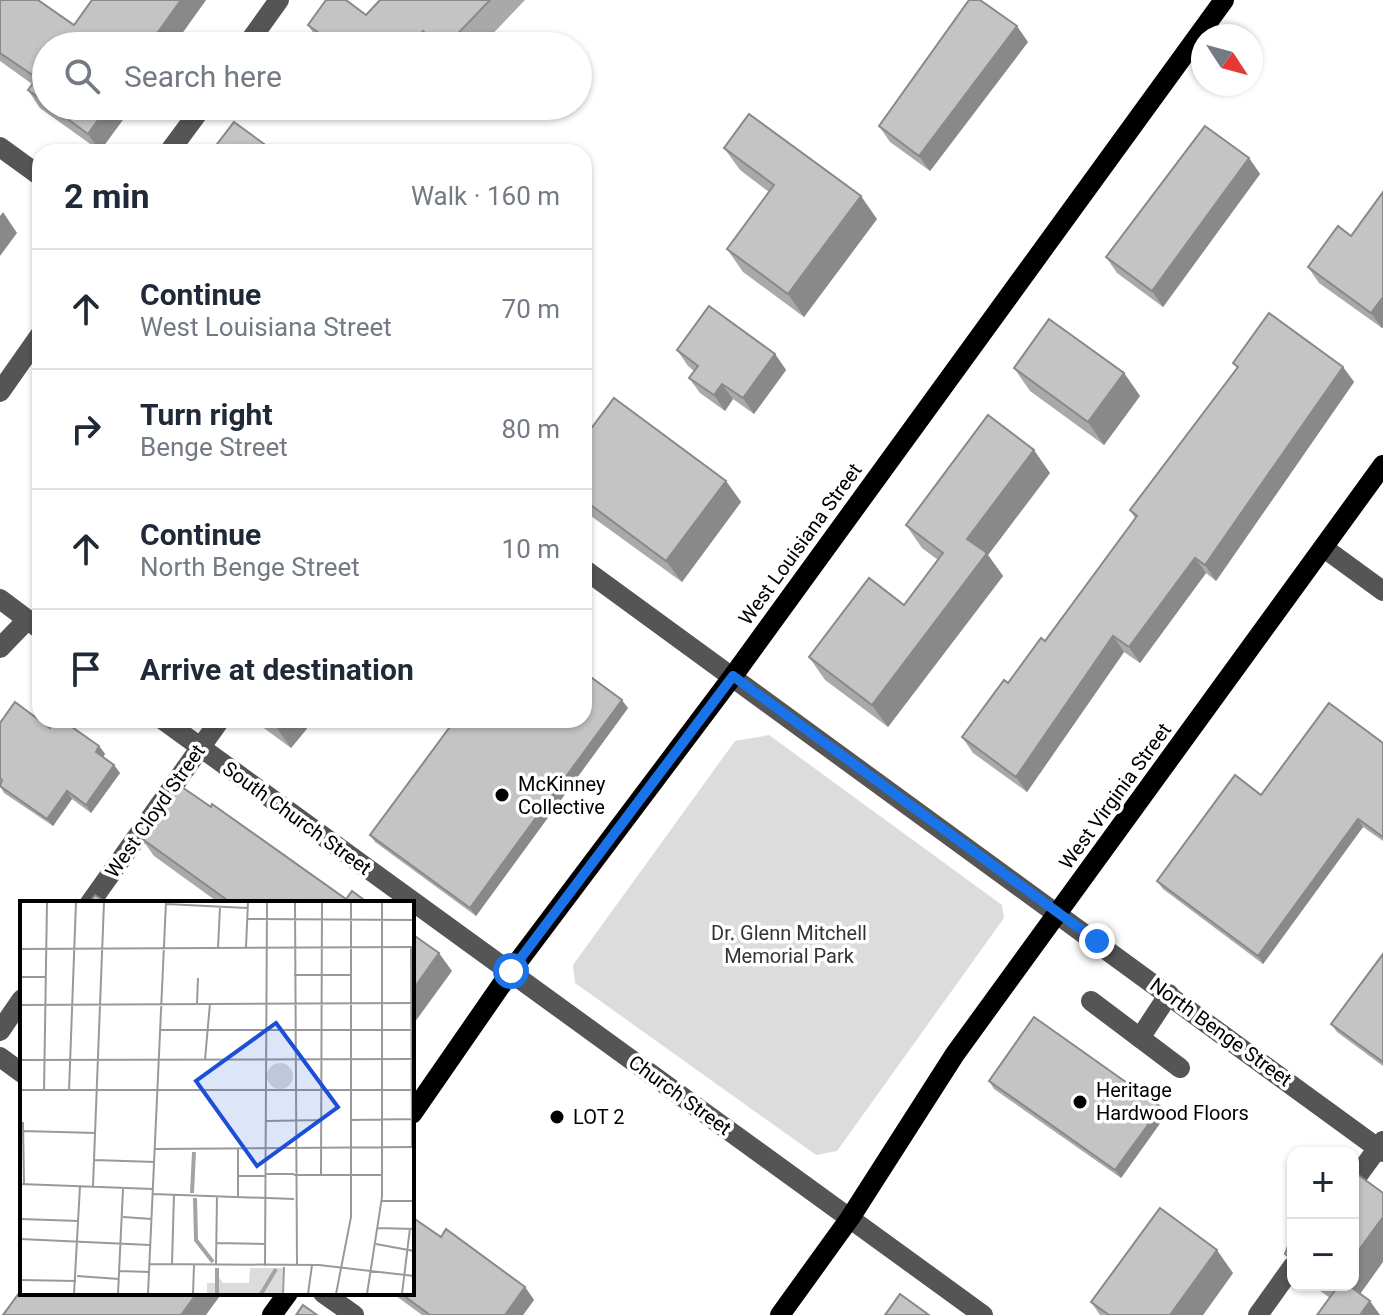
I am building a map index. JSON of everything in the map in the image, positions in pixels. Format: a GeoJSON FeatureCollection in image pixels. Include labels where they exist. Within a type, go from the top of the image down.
{"type":"FeatureCollection","features":[{"type":"Feature","properties":{"kind":"main road","name":"West Louisiana Street"},"geometry":{"type":"LineString","coordinates":[[414,1111],[511,971],[733,676],[1224,0]]}},
{"type":"Feature","properties":{"kind":"main road","name":"West Virginia Street"},"geometry":{"type":"LineString","coordinates":[[780,1315],[850,1218],[933,1086],[1383,465]]}},
{"type":"Feature","properties":{"kind":"main road"},"geometry":{"type":"LineString","coordinates":[[272,1315],[287,1295]]}},
{"type":"Feature","properties":{"kind":"street"},"geometry":{"type":"LineString","coordinates":[[256,32],[279,0]]}},
{"type":"Feature","properties":{"kind":"street"},"geometry":{"type":"LineString","coordinates":[[175,144],[193,120]]}},
{"type":"Feature","properties":{"kind":"street"},"geometry":{"type":"LineString","coordinates":[[0,147],[32,170]]}},
{"type":"Feature","properties":{"kind":"street"},"geometry":{"type":"LineString","coordinates":[[0,392],[32,346]]}},
{"type":"Feature","properties":{"kind":"street"},"geometry":{"type":"LineString","coordinates":[[1324,548],[1383,591]]}},
{"type":"Feature","properties":{"kind":"street","name":"North Benge Street"},"geometry":{"type":"LineString","coordinates":[[592,575],[1381,1147]]}},
{"type":"Feature","properties":{"kind":"street"},"geometry":{"type":"LineString","coordinates":[[0,599],[32,623]]}},
{"type":"Feature","properties":{"kind":"street"},"geometry":{"type":"LineString","coordinates":[[0,648],[32,625]]}},
{"type":"Feature","properties":{"kind":"street","name":"South Church Street"},"geometry":{"type":"LineString","coordinates":[[174,728],[413,901]]}},
{"type":"Feature","properties":{"kind":"street","name":"West Cloyd Street"},"geometry":{"type":"LineString","coordinates":[[91,901],[214,728]]}},
{"type":"Feature","properties":{"kind":"street","name":"South Church Street"},"geometry":{"type":"LineString","coordinates":[[414,901],[511,971]]}},
{"type":"Feature","properties":{"kind":"street","name":"Church Street"},"geometry":{"type":"LineString","coordinates":[[511,971],[983,1315]]}},
{"type":"Feature","properties":{"kind":"street"},"geometry":{"type":"LineString","coordinates":[[1140,1038],[1169,994]]}},
{"type":"Feature","properties":{"kind":"street"},"geometry":{"type":"LineString","coordinates":[[1091,1001],[1180,1068]]}},
{"type":"Feature","properties":{"kind":"street"},"geometry":{"type":"LineString","coordinates":[[0,1031],[20,1002]]}},
{"type":"Feature","properties":{"kind":"street"},"geometry":{"type":"LineString","coordinates":[[0,1057],[20,1072]]}},
{"type":"Feature","properties":{"kind":"street"},"geometry":{"type":"LineString","coordinates":[[1359,1174],[1381,1147]]}},
{"type":"Feature","properties":{"kind":"street"},"geometry":{"type":"LineString","coordinates":[[1258,1315],[1287,1274]]}},
{"type":"Feature","properties":{"kind":"street"},"geometry":{"type":"LineString","coordinates":[[326,1295],[354,1315]]}},
{"type":"Feature","properties":{"kind":"green space","name":"Dr. Glenn Mitchell Memorial Park"},"geometry":{"type":"Polygon","coordinates":[[[769,735],[1002,905],[1004,918],[837,1151],[816,1155],[575,983],[573,965],[735,741],[769,735]]]}},
{"type":"Feature","properties":{"kind":"building"},"geometry":{"type":"Polygon","coordinates":[[[0,0],[38,0],[74,25],[92,0],[181,0],[158,32],[32,32],[32,75],[0,53],[0,0]]]}},
{"type":"Feature","properties":{"kind":"building"},"geometry":{"type":"Polygon","coordinates":[[[326,0],[346,0],[366,15],[380,0],[490,0],[459,32],[318,32],[308,25],[326,0]]]}},
{"type":"Feature","properties":{"kind":"building"},"geometry":{"type":"Polygon","coordinates":[[[969,0],[980,0],[1017,26],[919,156],[879,126],[969,0]]]}},
{"type":"Feature","properties":{"kind":"building"},"geometry":{"type":"Polygon","coordinates":[[[749,114],[861,196],[788,294],[727,249],[774,185],[724,148],[749,114]]]}},
{"type":"Feature","properties":{"kind":"building"},"geometry":{"type":"Polygon","coordinates":[[[69,120],[98,120],[88,134],[69,120]]]}},
{"type":"Feature","properties":{"kind":"building"},"geometry":{"type":"Polygon","coordinates":[[[234,122],[264,144],[217,144],[234,122]]]}},
{"type":"Feature","properties":{"kind":"building"},"geometry":{"type":"Polygon","coordinates":[[[1205,126],[1249,158],[1152,291],[1106,257],[1205,126]]]}},
{"type":"Feature","properties":{"kind":"building"},"geometry":{"type":"Polygon","coordinates":[[[1383,192],[1383,297],[1371,313],[1308,267],[1338,226],[1351,236],[1383,192]]]}},
{"type":"Feature","properties":{"kind":"building"},"geometry":{"type":"Polygon","coordinates":[[[709,306],[775,354],[743,398],[722,384],[714,395],[689,378],[698,366],[677,350],[709,306]]]}},
{"type":"Feature","properties":{"kind":"building"},"geometry":{"type":"Polygon","coordinates":[[[1269,313],[1343,367],[1205,565],[1195,558],[1129,647],[1113,636],[1016,777],[962,737],[1004,680],[1008,683],[1041,638],[1045,641],[1137,516],[1130,510],[1238,367],[1233,363],[1269,313]]]}},
{"type":"Feature","properties":{"kind":"building"},"geometry":{"type":"Polygon","coordinates":[[[1049,319],[1124,373],[1088,422],[1014,368],[1049,319]]]}},
{"type":"Feature","properties":{"kind":"building"},"geometry":{"type":"Polygon","coordinates":[[[614,398],[726,481],[666,561],[592,506],[592,427],[614,398]]]}},
{"type":"Feature","properties":{"kind":"building"},"geometry":{"type":"Polygon","coordinates":[[[988,415],[1034,450],[967,539],[987,553],[872,705],[809,657],[869,578],[904,605],[943,553],[906,525],[988,415]]]}},
{"type":"Feature","properties":{"kind":"building"},"geometry":{"type":"Polygon","coordinates":[[[592,678],[622,700],[470,908],[370,835],[449,728],[592,728],[592,678]]]}},
{"type":"Feature","properties":{"kind":"building"},"geometry":{"type":"Polygon","coordinates":[[[15,702],[32,715],[32,728],[73,728],[99,746],[96,752],[114,765],[86,805],[67,791],[47,819],[0,786],[0,723],[15,702]]]}},
{"type":"Feature","properties":{"kind":"building"},"geometry":{"type":"Polygon","coordinates":[[[1329,703],[1383,743],[1383,837],[1358,819],[1258,956],[1157,881],[1235,775],[1261,795],[1329,703]]]}},
{"type":"Feature","properties":{"kind":"building"},"geometry":{"type":"Polygon","coordinates":[[[179,785],[211,807],[212,804],[346,899],[352,891],[365,901],[226,901],[141,838],[179,785]]]}},
{"type":"Feature","properties":{"kind":"building"},"geometry":{"type":"Polygon","coordinates":[[[95,895],[104,901],[90,901],[95,895]]]}},
{"type":"Feature","properties":{"kind":"building"},"geometry":{"type":"Polygon","coordinates":[[[414,935],[439,953],[414,988],[414,935]]]}},
{"type":"Feature","properties":{"kind":"building"},"geometry":{"type":"Polygon","coordinates":[[[1383,954],[1383,1062],[1331,1024],[1383,954]]]}},
{"type":"Feature","properties":{"kind":"building","name":"Heritage Hardwood Floors"},"geometry":{"type":"Polygon","coordinates":[[[1034,1017],[1161,1107],[1115,1170],[989,1081],[1034,1017]]]}},
{"type":"Feature","properties":{"kind":"building"},"geometry":{"type":"Polygon","coordinates":[[[1359,1175],[1383,1193],[1383,1217],[1359,1250],[1359,1175]]]}},
{"type":"Feature","properties":{"kind":"building"},"geometry":{"type":"Polygon","coordinates":[[[1160,1208],[1217,1250],[1170,1315],[1109,1315],[1091,1302],[1160,1208]]]}},
{"type":"Feature","properties":{"kind":"building"},"geometry":{"type":"Polygon","coordinates":[[[414,1218],[441,1237],[446,1229],[525,1287],[505,1315],[430,1315],[403,1295],[414,1295],[414,1218]]]}},
{"type":"Feature","properties":{"kind":"building"},"geometry":{"type":"Polygon","coordinates":[[[1335,1291],[1356,1291],[1370,1301],[1360,1315],[1317,1315],[1335,1291]]]}},
{"type":"Feature","properties":{"kind":"building"},"geometry":{"type":"Polygon","coordinates":[[[20,1292],[20,1295],[196,1295],[181,1315],[3,1315],[20,1292]]]}},
{"type":"Feature","properties":{"kind":"building"},"geometry":{"type":"Polygon","coordinates":[[[900,1294],[929,1315],[885,1315],[900,1294]]]}},
{"type":"Feature","properties":{"kind":"building"},"geometry":{"type":"Polygon","coordinates":[[[303,1305],[317,1315],[296,1315],[303,1305]]]}},
{"type":"Feature","properties":{"kind":"place","name":"McKinney Collective"},"geometry":{"type":"Point","coordinates":[502,795]}},
{"type":"Feature","properties":{"kind":"place","name":"Heritage Hardwood Floors"},"geometry":{"type":"Point","coordinates":[1080,1102]}},
{"type":"Feature","properties":{"kind":"place","name":"LOT 2"},"geometry":{"type":"Point","coordinates":[557,1117]}},
{"type":"Feature","properties":{"kind":"route"},"geometry":{"type":"LineString","coordinates":[[511,971],[733,676],[1097,941]]}}]}
